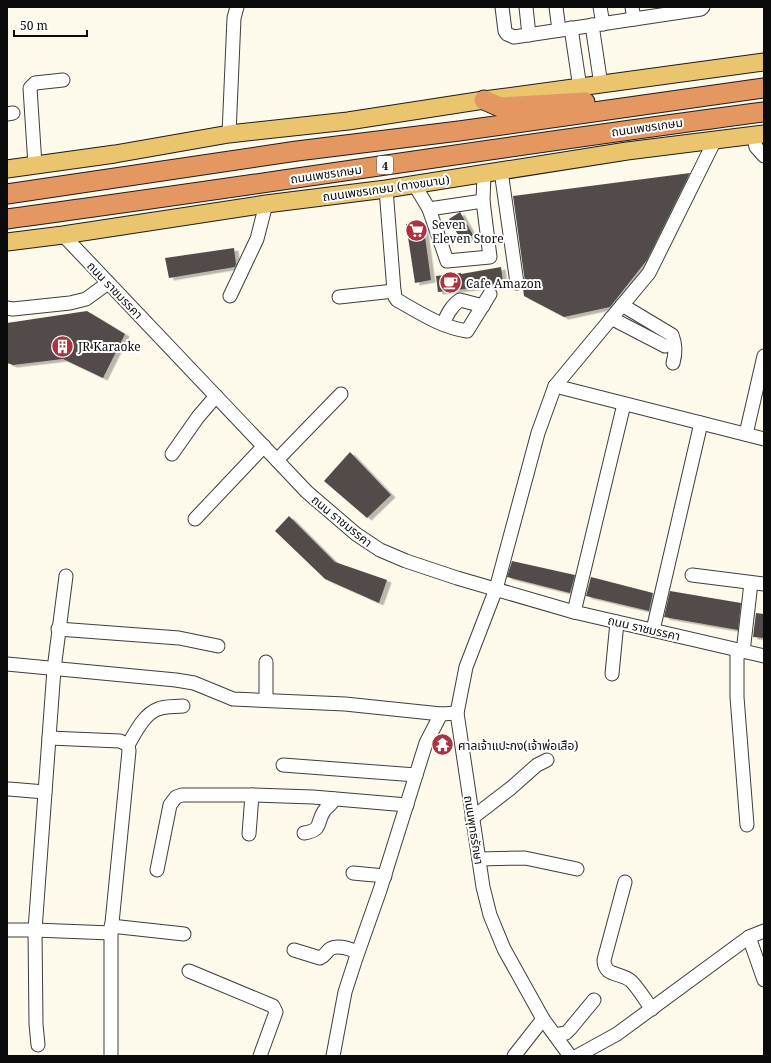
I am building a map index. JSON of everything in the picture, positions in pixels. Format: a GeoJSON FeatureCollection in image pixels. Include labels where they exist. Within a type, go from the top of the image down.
{"type":"FeatureCollection","features":[{"type":"Feature","properties":{"kind":"highway","name":"ถนนเพชรเกษม"},"geometry":{"type":"LineString","coordinates":[[7,194],[289,153],[764,88]]}},
{"type":"Feature","properties":{"kind":"highway"},"geometry":{"type":"LineString","coordinates":[[484,100],[500,107],[642,98],[650,104]]}},
{"type":"Feature","properties":{"kind":"highway","name":"ถนนเพชรเกษม"},"geometry":{"type":"LineString","coordinates":[[7,219],[561,139],[764,112]]}},
{"type":"Feature","properties":{"kind":"main road"},"geometry":{"type":"LineString","coordinates":[[7,170],[115,154],[229,134],[348,121],[484,100],[764,62]]}},
{"type":"Feature","properties":{"kind":"main road","name":"ถนนเพชรเกษม (ทางขนาน)"},"geometry":{"type":"LineString","coordinates":[[7,242],[63,235],[266,204],[386,189],[627,152],[759,134]]}},
{"type":"Feature","properties":{"kind":"street"},"geometry":{"type":"LineString","coordinates":[[229,134],[234,18],[237,7]]}},
{"type":"Feature","properties":{"kind":"street"},"geometry":{"type":"LineString","coordinates":[[502,7],[505,31],[507,34],[514,37],[597,24],[633,13],[701,9],[703,7]]}},
{"type":"Feature","properties":{"kind":"street"},"geometry":{"type":"LineString","coordinates":[[526,7],[529,35]]}},
{"type":"Feature","properties":{"kind":"street"},"geometry":{"type":"LineString","coordinates":[[556,7],[565,29],[580,88]]}},
{"type":"Feature","properties":{"kind":"street"},"geometry":{"type":"LineString","coordinates":[[600,7],[597,24],[601,85]]}},
{"type":"Feature","properties":{"kind":"street"},"geometry":{"type":"LineString","coordinates":[[35,165],[30,88],[35,83],[63,80]]}},
{"type":"Feature","properties":{"kind":"street"},"geometry":{"type":"LineString","coordinates":[[759,134],[756,147],[764,156]]}},
{"type":"Feature","properties":{"kind":"street","name":"ถนนพุทธรักษา"},"geometry":{"type":"LineString","coordinates":[[570,1056],[542,1019],[504,949],[490,915],[478,859],[457,713],[466,667],[496,589],[538,434],[555,386],[649,273],[715,140]]}},
{"type":"Feature","properties":{"kind":"street"},"geometry":{"type":"LineString","coordinates":[[501,171],[517,283]]}},
{"type":"Feature","properties":{"kind":"street"},"geometry":{"type":"LineString","coordinates":[[414,184],[429,209],[447,262],[490,257],[483,201],[484,174]]}},
{"type":"Feature","properties":{"kind":"street"},"geometry":{"type":"LineString","coordinates":[[386,189],[394,291],[397,300],[430,319],[454,329],[467,331],[490,294]]}},
{"type":"Feature","properties":{"kind":"street"},"geometry":{"type":"LineString","coordinates":[[429,209],[483,201]]}},
{"type":"Feature","properties":{"kind":"street"},"geometry":{"type":"LineString","coordinates":[[230,296],[257,239],[266,204]]}},
{"type":"Feature","properties":{"kind":"street","name":"ถนน ราชมรรคา"},"geometry":{"type":"LineString","coordinates":[[63,235],[307,492],[356,534],[380,550],[443,573],[574,612],[764,656]]}},
{"type":"Feature","properties":{"kind":"street"},"geometry":{"type":"LineString","coordinates":[[7,308],[13,309],[70,303],[86,298],[108,283]]}},
{"type":"Feature","properties":{"kind":"street"},"geometry":{"type":"LineString","coordinates":[[339,297],[394,291]]}},
{"type":"Feature","properties":{"kind":"street"},"geometry":{"type":"LineString","coordinates":[[443,324],[448,312],[454,304],[460,300],[483,306]]}},
{"type":"Feature","properties":{"kind":"street"},"geometry":{"type":"LineString","coordinates":[[622,305],[672,336],[675,349],[673,363]]}},
{"type":"Feature","properties":{"kind":"street"},"geometry":{"type":"LineString","coordinates":[[611,318],[665,346]]}},
{"type":"Feature","properties":{"kind":"street"},"geometry":{"type":"LineString","coordinates":[[746,434],[764,356]]}},
{"type":"Feature","properties":{"kind":"street"},"geometry":{"type":"LineString","coordinates":[[555,386],[764,439]]}},
{"type":"Feature","properties":{"kind":"street"},"geometry":{"type":"LineString","coordinates":[[277,460],[341,394]]}},
{"type":"Feature","properties":{"kind":"street"},"geometry":{"type":"LineString","coordinates":[[172,454],[198,417],[216,396]]}},
{"type":"Feature","properties":{"kind":"street"},"geometry":{"type":"LineString","coordinates":[[574,612],[624,404]]}},
{"type":"Feature","properties":{"kind":"street"},"geometry":{"type":"LineString","coordinates":[[652,630],[701,423]]}},
{"type":"Feature","properties":{"kind":"street"},"geometry":{"type":"LineString","coordinates":[[195,519],[264,446]]}},
{"type":"Feature","properties":{"kind":"street"},"geometry":{"type":"LineString","coordinates":[[692,575],[758,583],[740,651],[737,697],[747,825]]}},
{"type":"Feature","properties":{"kind":"street"},"geometry":{"type":"LineString","coordinates":[[38,1045],[36,1024],[36,930],[54,669],[66,576]]}},
{"type":"Feature","properties":{"kind":"street"},"geometry":{"type":"LineString","coordinates":[[612,674],[617,622]]}},
{"type":"Feature","properties":{"kind":"street"},"geometry":{"type":"LineString","coordinates":[[58,629],[179,638],[218,646]]}},
{"type":"Feature","properties":{"kind":"street"},"geometry":{"type":"LineString","coordinates":[[266,662],[266,700]]}},
{"type":"Feature","properties":{"kind":"street"},"geometry":{"type":"LineString","coordinates":[[7,664],[176,680],[194,683],[233,699],[345,704],[441,714],[457,713]]}},
{"type":"Feature","properties":{"kind":"street"},"geometry":{"type":"LineString","coordinates":[[111,1056],[111,930],[129,751],[128,745],[148,716],[156,710],[183,706]]}},
{"type":"Feature","properties":{"kind":"street"},"geometry":{"type":"LineString","coordinates":[[333,1056],[345,992],[385,876],[426,743],[441,714]]}},
{"type":"Feature","properties":{"kind":"street"},"geometry":{"type":"LineString","coordinates":[[49,738],[120,741],[128,745]]}},
{"type":"Feature","properties":{"kind":"street"},"geometry":{"type":"LineString","coordinates":[[472,818],[511,788],[537,765],[546,760]]}},
{"type":"Feature","properties":{"kind":"street"},"geometry":{"type":"LineString","coordinates":[[283,765],[416,775]]}},
{"type":"Feature","properties":{"kind":"street"},"geometry":{"type":"LineString","coordinates":[[9,789],[45,792]]}},
{"type":"Feature","properties":{"kind":"street"},"geometry":{"type":"LineString","coordinates":[[157,870],[170,804],[176,797],[252,796],[334,799],[407,805]]}},
{"type":"Feature","properties":{"kind":"street"},"geometry":{"type":"LineString","coordinates":[[249,834],[252,796]]}},
{"type":"Feature","properties":{"kind":"street"},"geometry":{"type":"LineString","coordinates":[[304,833],[310,832],[317,828],[324,811],[333,803],[334,799]]}},
{"type":"Feature","properties":{"kind":"street"},"geometry":{"type":"LineString","coordinates":[[478,859],[525,858],[577,869]]}},
{"type":"Feature","properties":{"kind":"street"},"geometry":{"type":"LineString","coordinates":[[353,873],[385,876]]}},
{"type":"Feature","properties":{"kind":"street"},"geometry":{"type":"LineString","coordinates":[[625,882],[604,960],[604,966],[607,970],[630,981],[652,1009]]}},
{"type":"Feature","properties":{"kind":"street"},"geometry":{"type":"LineString","coordinates":[[7,930],[111,930],[184,934]]}},
{"type":"Feature","properties":{"kind":"street"},"geometry":{"type":"LineString","coordinates":[[577,1056],[617,1034],[749,937],[764,931]]}},
{"type":"Feature","properties":{"kind":"street"},"geometry":{"type":"LineString","coordinates":[[749,937],[764,980]]}},
{"type":"Feature","properties":{"kind":"street"},"geometry":{"type":"LineString","coordinates":[[294,950],[320,958],[323,957],[331,948],[336,947],[347,948],[358,952]]}},
{"type":"Feature","properties":{"kind":"street"},"geometry":{"type":"LineString","coordinates":[[189,971],[273,1006],[276,1012],[260,1056]]}},
{"type":"Feature","properties":{"kind":"street"},"geometry":{"type":"LineString","coordinates":[[555,1035],[566,1033],[594,1000]]}},
{"type":"Feature","properties":{"kind":"street"},"geometry":{"type":"LineString","coordinates":[[514,1056],[542,1019]]}},
{"type":"Feature","properties":{"kind":"building"},"geometry":{"type":"Polygon","coordinates":[[[690,173],[647,260],[610,307],[564,317],[524,296],[523,288],[525,282],[513,196],[690,173]]]}},
{"type":"Feature","properties":{"kind":"building"},"geometry":{"type":"Polygon","coordinates":[[[460,212],[473,235],[462,242],[449,219],[460,212]]]}},
{"type":"Feature","properties":{"kind":"building"},"geometry":{"type":"Polygon","coordinates":[[[423,222],[431,280],[415,283],[406,224],[423,222]]]}},
{"type":"Feature","properties":{"kind":"building"},"geometry":{"type":"Polygon","coordinates":[[[234,248],[235,267],[169,278],[165,258],[234,248]]]}},
{"type":"Feature","properties":{"kind":"building"},"geometry":{"type":"Polygon","coordinates":[[[501,267],[503,282],[473,288],[438,292],[436,276],[461,274],[501,267]]]}},
{"type":"Feature","properties":{"kind":"building","name":"JR Karaoke"},"geometry":{"type":"Polygon","coordinates":[[[87,311],[125,334],[103,378],[63,359],[13,365],[7,363],[7,323],[87,311]]]}},
{"type":"Feature","properties":{"kind":"building"},"geometry":{"type":"Polygon","coordinates":[[[350,452],[391,495],[367,518],[324,481],[350,452]]]}},
{"type":"Feature","properties":{"kind":"building"},"geometry":{"type":"Polygon","coordinates":[[[289,516],[335,562],[387,580],[379,603],[325,579],[275,531],[289,516]]]}},
{"type":"Feature","properties":{"kind":"building"},"geometry":{"type":"Polygon","coordinates":[[[512,561],[575,575],[570,593],[507,577],[512,561]]]}},
{"type":"Feature","properties":{"kind":"building"},"geometry":{"type":"Polygon","coordinates":[[[591,577],[653,593],[649,611],[586,596],[591,577]]]}},
{"type":"Feature","properties":{"kind":"building"},"geometry":{"type":"Polygon","coordinates":[[[670,591],[741,603],[738,630],[664,617],[670,591]]]}},
{"type":"Feature","properties":{"kind":"building"},"geometry":{"type":"Polygon","coordinates":[[[756,613],[764,614],[764,638],[753,637],[756,613]]]}},
{"type":"Feature","properties":{"kind":"place","name":"Seven Eleven Store"},"geometry":{"type":"Point","coordinates":[416,231]}},
{"type":"Feature","properties":{"kind":"place","name":"Cafe Amazon"},"geometry":{"type":"Point","coordinates":[450,283]}},
{"type":"Feature","properties":{"kind":"place","name":"JR Karaoke"},"geometry":{"type":"Point","coordinates":[63,346]}},
{"type":"Feature","properties":{"kind":"place","name":"ศาลเจ้าแปะกง(เจ้าพ่อเสือ)"},"geometry":{"type":"Point","coordinates":[442,745]}}]}
